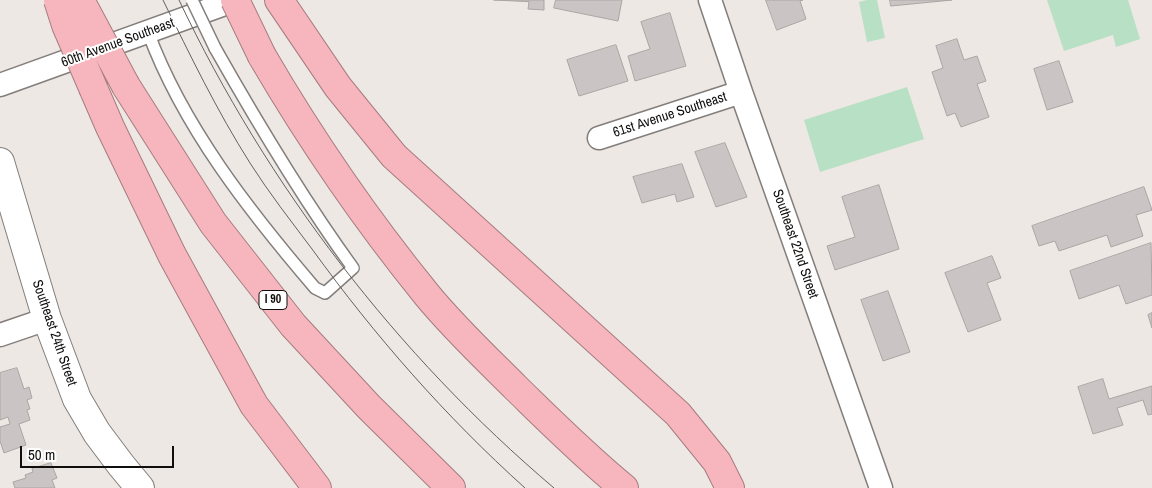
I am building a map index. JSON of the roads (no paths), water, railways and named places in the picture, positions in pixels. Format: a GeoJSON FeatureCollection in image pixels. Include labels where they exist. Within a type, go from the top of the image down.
{"type":"FeatureCollection","features":[{"type":"Feature","properties":{"kind":"highway"},"geometry":{"type":"LineString","coordinates":[[58,0],[66,25],[110,127],[172,255],[254,405],[318,488]]}},
{"type":"Feature","properties":{"kind":"highway","name":"I 90"},"geometry":{"type":"LineString","coordinates":[[80,0],[126,86],[212,224],[293,325],[369,407],[451,488]]}},
{"type":"Feature","properties":{"kind":"highway"},"geometry":{"type":"LineString","coordinates":[[235,0],[262,56],[291,106],[343,185],[429,296],[490,362],[551,422],[624,488]]}},
{"type":"Feature","properties":{"kind":"highway"},"geometry":{"type":"LineString","coordinates":[[278,0],[343,94],[394,156],[678,414],[717,462],[730,488]]}},
{"type":"Feature","properties":{"kind":"street","name":"60th Avenue Southeast"},"geometry":{"type":"LineString","coordinates":[[0,85],[235,0]]}},
{"type":"Feature","properties":{"kind":"street","name":"Southeast 22nd Street"},"geometry":{"type":"LineString","coordinates":[[710,0],[880,488]]}},
{"type":"Feature","properties":{"kind":"street","name":"61st Avenue Southeast"},"geometry":{"type":"LineString","coordinates":[[599,138],[741,92]]}},
{"type":"Feature","properties":{"kind":"street","name":"Southeast 24th Street"},"geometry":{"type":"LineString","coordinates":[[0,162],[47,319],[77,399],[97,432],[140,488]]}},
{"type":"Feature","properties":{"kind":"street"},"geometry":{"type":"LineString","coordinates":[[0,334],[47,319]]}},
{"type":"Feature","properties":{"kind":"lane"},"geometry":{"type":"LineString","coordinates":[[148,32],[160,64],[181,104],[243,199],[315,288],[326,293],[353,268],[320,223],[275,151],[215,48],[192,0]]}},
{"type":"Feature","properties":{"kind":"tram line"},"geometry":{"type":"LineString","coordinates":[[163,0],[226,123],[280,207],[361,313],[412,374],[467,433],[525,488]]}},
{"type":"Feature","properties":{"kind":"tram line"},"geometry":{"type":"LineString","coordinates":[[179,0],[214,69],[253,136],[295,201],[341,264],[390,324],[442,382],[496,436],[554,488]]}}]}
